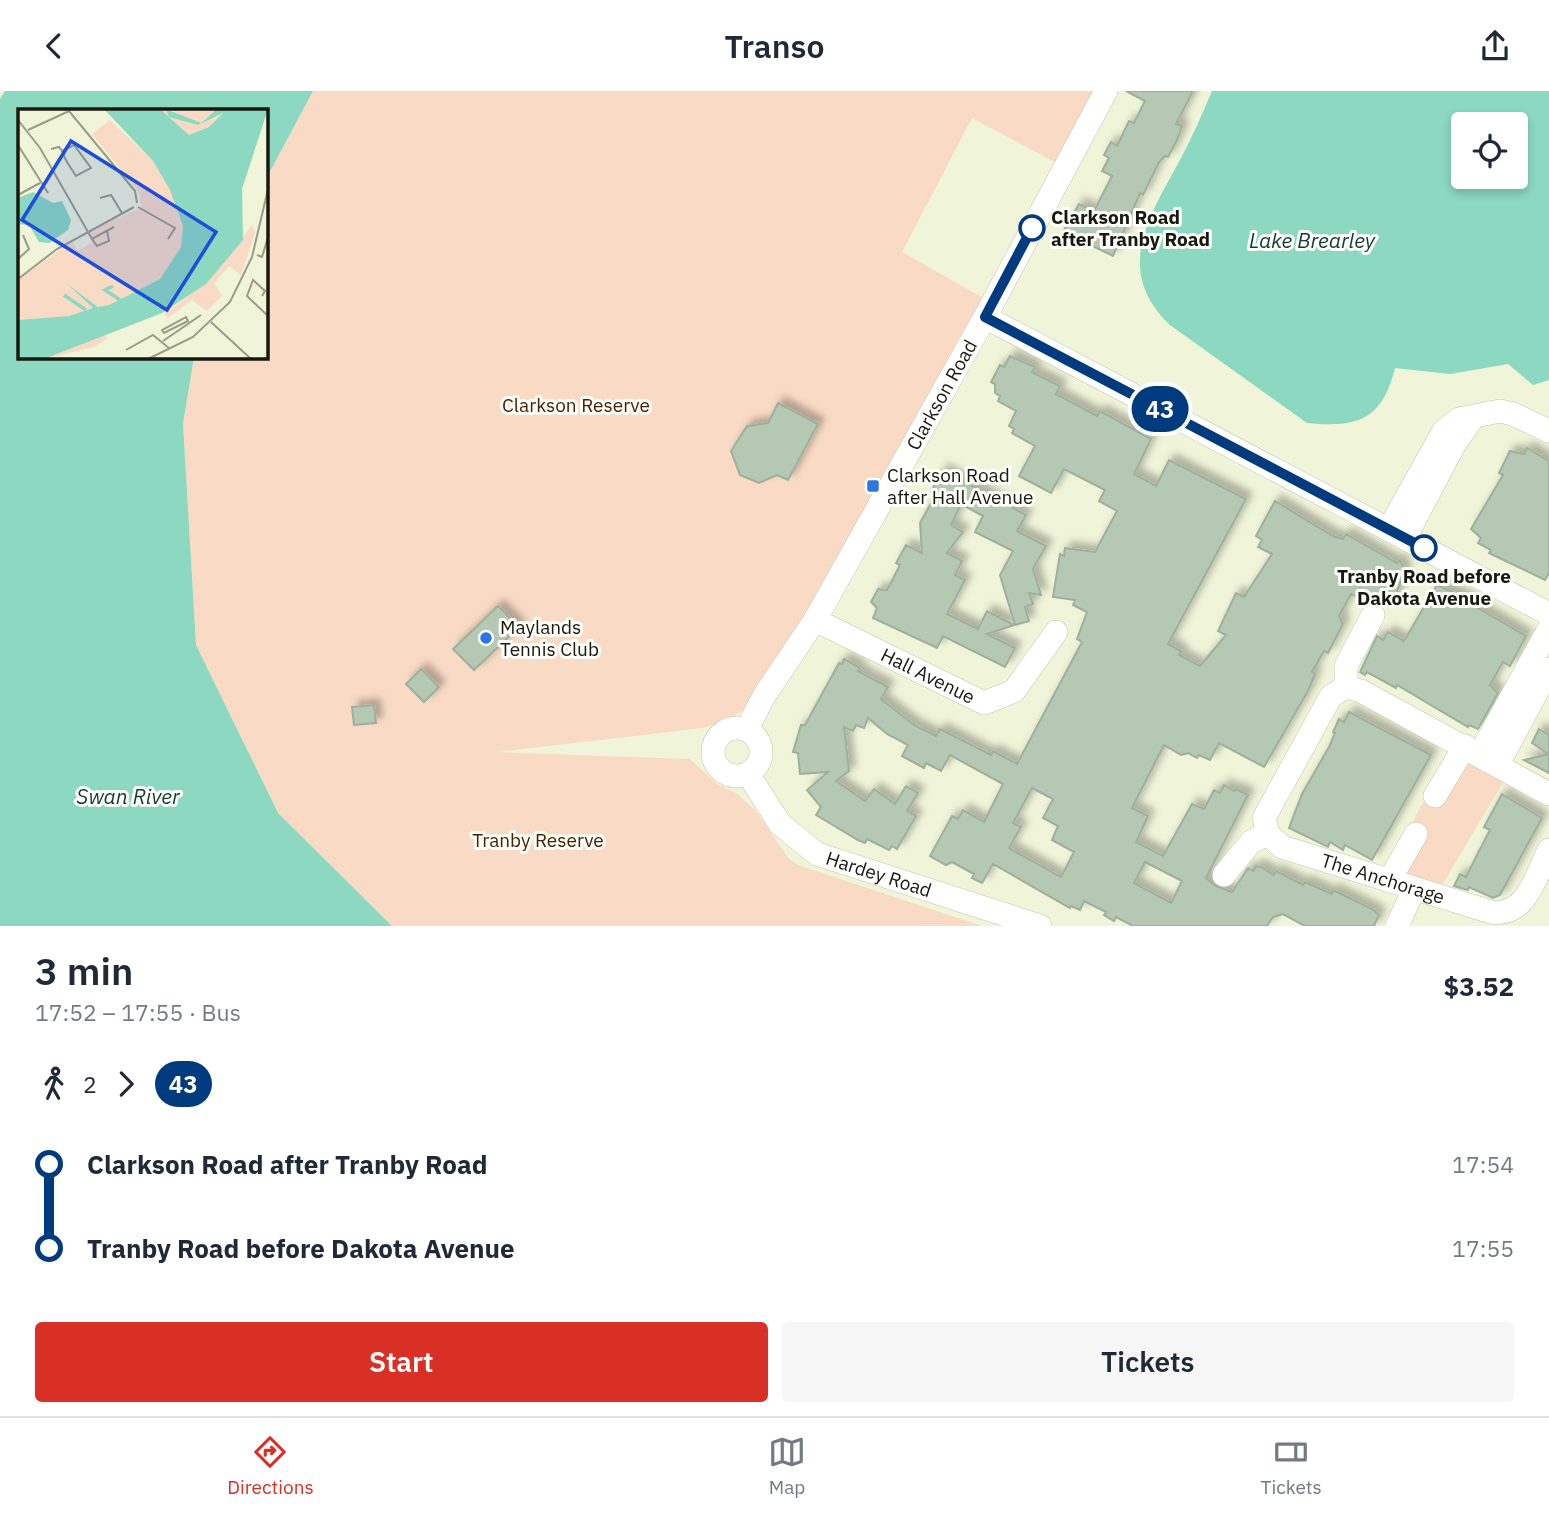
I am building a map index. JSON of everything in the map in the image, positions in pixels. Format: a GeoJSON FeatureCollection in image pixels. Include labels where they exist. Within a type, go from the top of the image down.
{"type":"FeatureCollection","features":[{"type":"Feature","properties":{"kind":"street","name":"Clarkson Road"},"geometry":{"type":"LineString","coordinates":[[747,729],[764,696],[815,620],[985,317],[1107,91]]}},
{"type":"Feature","properties":{"kind":"street"},"geometry":{"type":"LineString","coordinates":[[985,317],[1549,614]]}},
{"type":"Feature","properties":{"kind":"street"},"geometry":{"type":"LineString","coordinates":[[1397,533],[1443,432],[1460,419],[1472,419],[1500,411],[1513,414],[1549,432]]}},
{"type":"Feature","properties":{"kind":"street"},"geometry":{"type":"LineString","coordinates":[[1346,687],[1346,666],[1373,615]]}},
{"type":"Feature","properties":{"kind":"street","name":"Hall Avenue"},"geometry":{"type":"LineString","coordinates":[[815,620],[984,703],[1014,691],[1056,632]]}},
{"type":"Feature","properties":{"kind":"street"},"geometry":{"type":"LineString","coordinates":[[1481,755],[1549,629]]}},
{"type":"Feature","properties":{"kind":"street"},"geometry":{"type":"LineString","coordinates":[[1435,796],[1481,755],[1549,669]]}},
{"type":"Feature","properties":{"kind":"street"},"geometry":{"type":"LineString","coordinates":[[1224,875],[1251,842],[1268,834],[1264,818],[1331,696],[1346,687],[1362,691],[1549,794]]}},
{"type":"Feature","properties":{"kind":"street"},"geometry":{"type":"LineString","coordinates":[[731,728],[747,729],[760,742],[760,760],[748,774],[739,777],[721,771],[712,754],[713,744],[723,731],[731,728]]}},
{"type":"Feature","properties":{"kind":"street","name":"Hardey Road"},"geometry":{"type":"LineString","coordinates":[[748,774],[780,824],[817,854],[1040,926]]}},
{"type":"Feature","properties":{"kind":"street","name":"The Anchorage"},"geometry":{"type":"LineString","coordinates":[[1268,834],[1282,847],[1505,920],[1519,907],[1549,850]]}},
{"type":"Feature","properties":{"kind":"street"},"geometry":{"type":"LineString","coordinates":[[1389,880],[1416,834]]}},
{"type":"Feature","properties":{"kind":"street"},"geometry":{"type":"LineString","coordinates":[[1397,926],[1414,889]]}},
{"type":"Feature","properties":{"kind":"green space","name":"Clarkson Reserve"},"geometry":{"type":"Polygon","coordinates":[[[313,91],[1103,91],[1064,167],[972,118],[902,252],[992,303],[764,696],[727,721],[703,728],[497,752],[690,759],[717,784],[736,793],[756,811],[789,859],[798,865],[982,926],[392,926],[278,813],[196,645],[183,424],[194,359],[268,359],[268,175],[313,91]]]}},
{"type":"Feature","properties":{"kind":"green space"},"geometry":{"type":"Polygon","coordinates":[[[1463,760],[1503,782],[1438,892],[1399,877],[1408,838],[1418,811],[1435,788],[1463,760]]]}},
{"type":"Feature","properties":{"kind":"water","name":"Swan River"},"geometry":{"type":"Polygon","coordinates":[[[5,91],[313,91],[268,175],[268,109],[18,109],[18,359],[194,359],[183,424],[196,645],[278,813],[392,926],[0,926],[0,99],[5,91]]]}},
{"type":"Feature","properties":{"kind":"water","name":"Lake Brearley"},"geometry":{"type":"Polygon","coordinates":[[[1212,91],[1549,91],[1549,380],[1533,385],[1508,364],[1450,374],[1395,368],[1383,399],[1375,410],[1365,417],[1340,424],[1307,423],[1170,325],[1153,304],[1143,284],[1140,264],[1148,223],[1212,91]]]}},
{"type":"Feature","properties":{"kind":"building"},"geometry":{"type":"Polygon","coordinates":[[[1126,91],[1193,91],[1176,124],[1182,126],[1177,140],[1168,157],[1165,156],[1159,162],[1143,195],[1140,193],[1113,256],[1063,232],[1079,204],[1094,211],[1112,176],[1102,171],[1109,158],[1104,155],[1111,142],[1117,146],[1129,121],[1134,123],[1145,101],[1126,91]]]}},
{"type":"Feature","properties":{"kind":"building"},"geometry":{"type":"Polygon","coordinates":[[[1010,356],[1035,367],[1032,372],[1060,386],[1056,394],[1097,416],[1100,411],[1151,439],[1134,474],[1156,486],[1169,460],[1246,499],[1168,644],[1181,651],[1179,655],[1200,666],[1226,635],[1218,631],[1236,593],[1244,597],[1272,554],[1258,547],[1262,540],[1256,536],[1275,501],[1333,536],[1343,539],[1346,534],[1397,563],[1400,560],[1405,571],[1393,603],[1386,599],[1383,606],[1373,601],[1367,603],[1351,594],[1339,616],[1343,624],[1328,653],[1324,651],[1312,672],[1315,674],[1308,691],[1264,767],[1219,743],[1210,760],[1188,753],[1181,755],[1164,745],[1132,808],[1148,816],[1136,842],[1163,856],[1192,804],[1204,809],[1214,790],[1220,793],[1224,785],[1234,791],[1236,789],[1248,795],[1206,878],[1216,886],[1232,892],[1248,868],[1253,871],[1256,866],[1261,867],[1274,875],[1276,871],[1303,885],[1305,882],[1332,894],[1333,890],[1374,910],[1379,915],[1374,926],[1305,926],[1283,914],[1273,917],[1267,926],[1133,926],[1116,917],[1114,921],[1104,915],[1106,912],[1084,901],[1080,910],[1071,906],[1070,908],[993,864],[982,883],[972,878],[974,874],[952,862],[946,865],[930,856],[952,816],[958,819],[963,810],[984,822],[1003,784],[950,755],[941,771],[926,763],[924,768],[902,756],[908,745],[887,734],[868,718],[864,728],[856,725],[853,731],[844,727],[849,771],[836,781],[865,801],[874,789],[895,804],[906,786],[918,793],[907,811],[916,816],[897,849],[892,846],[889,850],[867,839],[865,843],[858,840],[816,815],[821,807],[807,790],[828,772],[800,774],[798,753],[793,752],[801,725],[805,725],[839,663],[842,664],[844,659],[860,668],[858,671],[888,687],[881,699],[914,725],[936,736],[940,729],[991,755],[993,751],[1017,764],[1082,642],[1077,639],[1087,612],[1073,605],[1075,600],[1053,597],[1060,554],[1064,556],[1065,548],[1095,552],[1117,511],[1099,501],[1105,490],[1064,469],[1051,493],[1019,476],[1035,446],[1012,433],[1014,429],[1009,426],[1016,411],[998,401],[1000,396],[995,393],[995,384],[991,382],[1000,365],[1004,367],[1010,356]],[[1032,788],[1013,823],[1021,827],[1009,848],[1061,877],[1074,852],[1052,840],[1058,826],[1043,818],[1053,799],[1032,788]],[[1145,862],[1134,883],[1171,903],[1182,881],[1145,862]]]}},
{"type":"Feature","properties":{"kind":"building"},"geometry":{"type":"Polygon","coordinates":[[[778,403],[818,424],[788,480],[777,475],[759,483],[740,475],[731,451],[747,426],[768,423],[778,403]]]}},
{"type":"Feature","properties":{"kind":"building"},"geometry":{"type":"Polygon","coordinates":[[[1527,448],[1549,461],[1549,573],[1545,580],[1489,553],[1491,550],[1478,543],[1481,538],[1471,529],[1503,475],[1499,473],[1510,451],[1524,454],[1527,448]]]}},
{"type":"Feature","properties":{"kind":"building"},"geometry":{"type":"Polygon","coordinates":[[[942,470],[1026,515],[1017,531],[1046,546],[1033,569],[1041,595],[1029,593],[1033,604],[1025,607],[1029,621],[1015,625],[1000,575],[1013,551],[975,532],[983,516],[961,504],[951,525],[963,532],[947,553],[962,561],[955,575],[965,580],[947,614],[978,629],[987,611],[1014,625],[987,634],[1015,648],[1005,667],[943,636],[937,648],[873,618],[877,608],[871,602],[878,589],[887,590],[900,565],[896,563],[906,545],[922,553],[920,523],[935,496],[931,492],[942,470]]]}},
{"type":"Feature","properties":{"kind":"building"},"geometry":{"type":"Polygon","coordinates":[[[1437,585],[1473,601],[1471,604],[1526,636],[1510,666],[1503,662],[1490,685],[1498,693],[1478,729],[1469,725],[1468,727],[1397,685],[1396,688],[1367,672],[1365,675],[1360,672],[1377,636],[1383,640],[1388,632],[1404,641],[1437,585]]]}},
{"type":"Feature","properties":{"kind":"building","name":"Maylands Tennis Club"},"geometry":{"type":"Polygon","coordinates":[[[498,606],[519,627],[474,670],[453,649],[498,606]]]}},
{"type":"Feature","properties":{"kind":"building"},"geometry":{"type":"Polygon","coordinates":[[[421,669],[439,687],[424,702],[406,684],[421,669]]]}},
{"type":"Feature","properties":{"kind":"building"},"geometry":{"type":"Polygon","coordinates":[[[374,705],[376,723],[354,725],[352,707],[374,705]]]}},
{"type":"Feature","properties":{"kind":"building"},"geometry":{"type":"Polygon","coordinates":[[[1349,712],[1431,755],[1372,860],[1345,845],[1343,850],[1330,842],[1328,847],[1289,828],[1302,794],[1329,747],[1339,719],[1344,722],[1349,712]]]}},
{"type":"Feature","properties":{"kind":"building"},"geometry":{"type":"Polygon","coordinates":[[[1539,729],[1549,735],[1549,773],[1524,760],[1548,754],[1532,743],[1539,729]]]}},
{"type":"Feature","properties":{"kind":"building"},"geometry":{"type":"Polygon","coordinates":[[[1502,794],[1542,818],[1500,895],[1493,898],[1469,887],[1468,890],[1454,886],[1460,874],[1466,877],[1490,830],[1484,827],[1502,794]]]}},
{"type":"Feature","properties":{"kind":"bus line","name":"43"},"geometry":{"type":"LineString","coordinates":[[1032,228],[985,317],[1424,548]]}},
{"type":"Feature","properties":{"kind":"place","name":"Clarkson Road after Tranby Road"},"geometry":{"type":"Point","coordinates":[1032,228]}},
{"type":"Feature","properties":{"kind":"place","name":"Clarkson Road after Hall Avenue"},"geometry":{"type":"Point","coordinates":[873,486]}},
{"type":"Feature","properties":{"kind":"place","name":"Tranby Road before Dakota Avenue"},"geometry":{"type":"Point","coordinates":[1424,548]}},
{"type":"Feature","properties":{"kind":"place","name":"Maylands Tennis Club"},"geometry":{"type":"Point","coordinates":[486,638]}},
{"type":"Feature","properties":{"kind":"park label","name":"Tranby Reserve"},"geometry":{"type":"Point","coordinates":[538,840]}}]}
